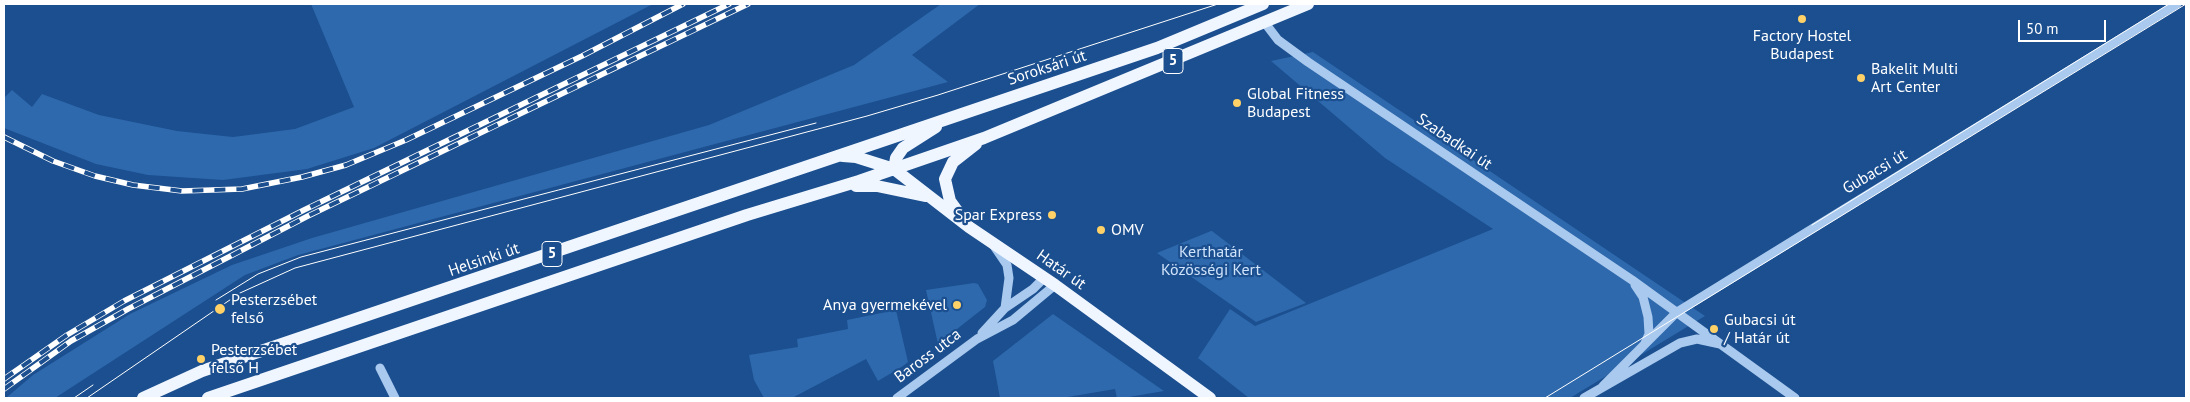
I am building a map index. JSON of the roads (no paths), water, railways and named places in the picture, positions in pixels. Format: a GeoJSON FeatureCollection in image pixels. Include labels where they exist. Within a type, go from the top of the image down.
{"type":"FeatureCollection","features":[{"type":"Feature","properties":{"kind":"main road","name":"Soroksári út"},"geometry":{"type":"LineString","coordinates":[[838,156],[956,114],[1157,48],[1263,4]]}},
{"type":"Feature","properties":{"kind":"main road","name":"5"},"geometry":{"type":"LineString","coordinates":[[208,398],[430,325],[747,215],[894,169],[984,138],[1308,4]]}},
{"type":"Feature","properties":{"kind":"main road"},"geometry":{"type":"LineString","coordinates":[[838,156],[856,157],[894,169],[896,158],[903,148],[956,114]]}},
{"type":"Feature","properties":{"kind":"main road"},"geometry":{"type":"LineString","coordinates":[[969,227],[950,201],[945,179],[953,162],[984,138]]}},
{"type":"Feature","properties":{"kind":"main road","name":"Helsinki út"},"geometry":{"type":"LineString","coordinates":[[143,398],[202,371],[838,156]]}},
{"type":"Feature","properties":{"kind":"main road","name":"Határ út"},"geometry":{"type":"LineString","coordinates":[[894,169],[969,227],[1050,281],[1210,398]]}},
{"type":"Feature","properties":{"kind":"main road"},"geometry":{"type":"LineString","coordinates":[[835,187],[877,186],[927,196]]}},
{"type":"Feature","properties":{"kind":"main road"},"geometry":{"type":"LineString","coordinates":[[151,398],[167,387]]}},
{"type":"Feature","properties":{"kind":"street","name":"Gubacsi út"},"geometry":{"type":"LineString","coordinates":[[1603,386],[1678,312],[2177,4]]}},
{"type":"Feature","properties":{"kind":"street","name":"Szabadkai út"},"geometry":{"type":"LineString","coordinates":[[1265,23],[1278,40],[1308,62],[1632,280],[1795,398]]}},
{"type":"Feature","properties":{"kind":"street"},"geometry":{"type":"LineString","coordinates":[[991,242],[1007,265],[1009,289],[1006,308]]}},
{"type":"Feature","properties":{"kind":"street","name":"Szabadkai út"},"geometry":{"type":"LineString","coordinates":[[1632,280],[1643,297],[1648,317],[1647,340],[1640,350]]}},
{"type":"Feature","properties":{"kind":"street","name":"Baross utca"},"geometry":{"type":"LineString","coordinates":[[977,339],[1006,308],[1033,289],[1050,281]]}},
{"type":"Feature","properties":{"kind":"street","name":"Baross utca"},"geometry":{"type":"LineString","coordinates":[[897,398],[977,339],[1013,320],[1050,281]]}},
{"type":"Feature","properties":{"kind":"street","name":"Gubacsi út"},"geometry":{"type":"LineString","coordinates":[[1584,398],[1680,343],[1697,339],[1725,346]]}},
{"type":"Feature","properties":{"kind":"street"},"geometry":{"type":"LineString","coordinates":[[380,368],[395,398]]}},
{"type":"Feature","properties":{"kind":"tram line"},"geometry":{"type":"LineString","coordinates":[[87,398],[240,293],[295,268],[867,116],[938,95],[1218,4]]}},
{"type":"Feature","properties":{"kind":"tram line"},"geometry":{"type":"LineString","coordinates":[[1812,225],[2169,4]]}},
{"type":"Feature","properties":{"kind":"tram line"},"geometry":{"type":"LineString","coordinates":[[1545,398],[2186,4]]}},
{"type":"Feature","properties":{"kind":"tram line"},"geometry":{"type":"LineString","coordinates":[[216,300],[258,274],[301,257],[816,123]]}},
{"type":"Feature","properties":{"kind":"tram line"},"geometry":{"type":"LineString","coordinates":[[74,398],[93,385]]}},
{"type":"Feature","properties":{"kind":"railway"},"geometry":{"type":"LineString","coordinates":[[4,137],[53,161],[95,176],[133,185],[182,191],[242,189],[302,177],[346,165],[406,140],[582,56],[683,4]]}},
{"type":"Feature","properties":{"kind":"railway"},"geometry":{"type":"LineString","coordinates":[[4,379],[67,335],[124,301],[304,210],[729,4]]}},
{"type":"Feature","properties":{"kind":"railway"},"geometry":{"type":"LineString","coordinates":[[4,389],[71,341],[128,309],[308,216],[748,4]]}},
{"type":"Feature","properties":{"kind":"place","name":"Factory Hostel Budapest"},"geometry":{"type":"Point","coordinates":[1802,19]}},
{"type":"Feature","properties":{"kind":"place","name":"Bakelit Multi Art Center"},"geometry":{"type":"Point","coordinates":[1861,78]}},
{"type":"Feature","properties":{"kind":"place","name":"Global Fitness Budapest"},"geometry":{"type":"Point","coordinates":[1237,103]}},
{"type":"Feature","properties":{"kind":"place","name":"Spar Express"},"geometry":{"type":"Point","coordinates":[1052,215]}},
{"type":"Feature","properties":{"kind":"place","name":"OMV"},"geometry":{"type":"Point","coordinates":[1101,230]}},
{"type":"Feature","properties":{"kind":"place","name":"Anya gyermekével"},"geometry":{"type":"Point","coordinates":[957,305]}},
{"type":"Feature","properties":{"kind":"place","name":"Pesterzsébet felső"},"geometry":{"type":"Point","coordinates":[220,309]}},
{"type":"Feature","properties":{"kind":"place","name":"Gubacsi út / Határ út"},"geometry":{"type":"Point","coordinates":[1714,329]}},
{"type":"Feature","properties":{"kind":"place","name":"Pesterzsébet felső H"},"geometry":{"type":"Point","coordinates":[201,359]}},
{"type":"Feature","properties":{"kind":"park label","name":"Kerthatár Közösségi Kert"},"geometry":{"type":"Point","coordinates":[1211,261]}}]}
